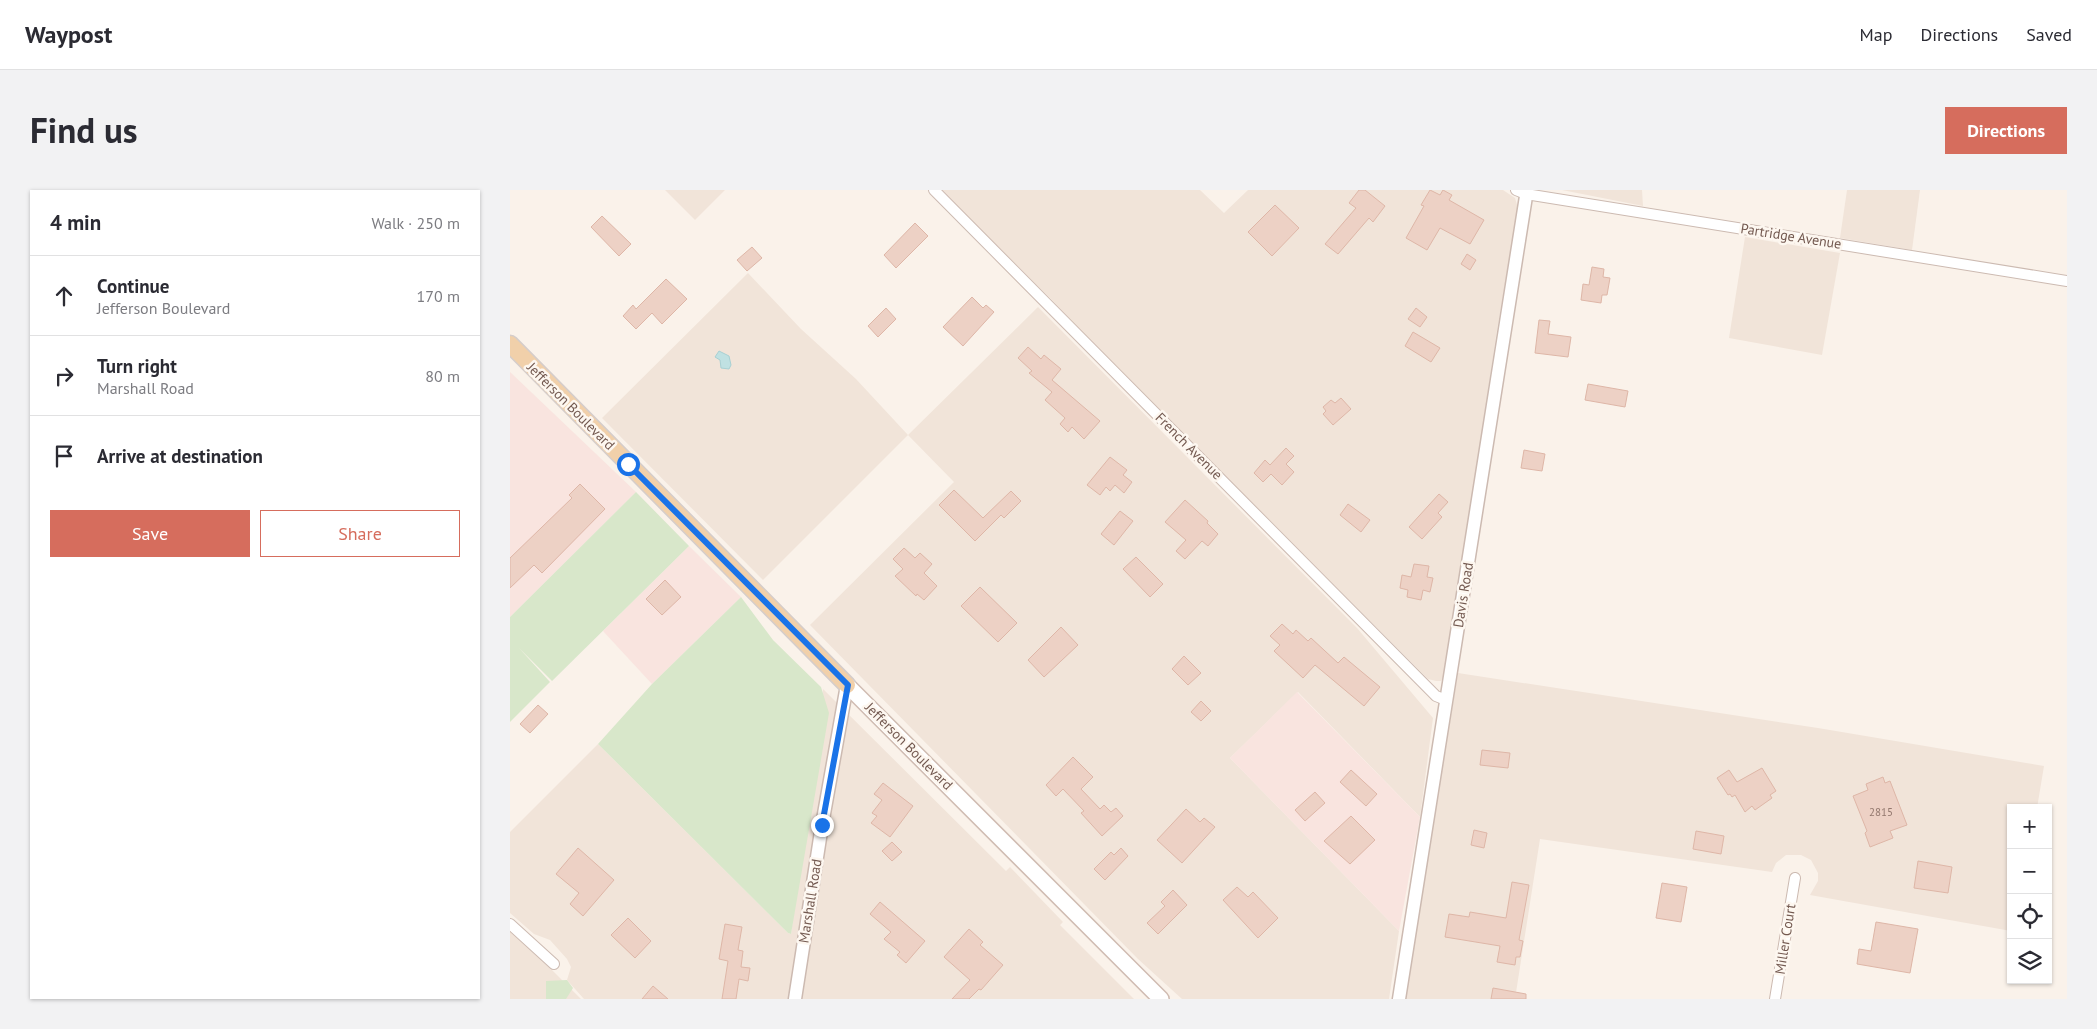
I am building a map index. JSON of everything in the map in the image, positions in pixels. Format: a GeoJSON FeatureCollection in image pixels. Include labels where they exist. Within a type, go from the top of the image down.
{"type":"FeatureCollection","features":[{"type":"Feature","properties":{"kind":"main road","name":"Jefferson Boulevard"},"geometry":{"type":"LineString","coordinates":[[510,344],[1161,999]]}},
{"type":"Feature","properties":{"kind":"street","name":"French Avenue"},"geometry":{"type":"LineString","coordinates":[[934,190],[1436,696],[1446,700]]}},
{"type":"Feature","properties":{"kind":"street","name":"Davis Road"},"geometry":{"type":"LineString","coordinates":[[1399,999],[1523,191]]}},
{"type":"Feature","properties":{"kind":"street","name":"Partridge Avenue"},"geometry":{"type":"LineString","coordinates":[[1523,191],[2067,281]]}},
{"type":"Feature","properties":{"kind":"street","name":"Marshall Road"},"geometry":{"type":"LineString","coordinates":[[795,999],[822,825],[852,690]]}},
{"type":"Feature","properties":{"kind":"street","name":"Miller Court"},"geometry":{"type":"LineString","coordinates":[[1775,999],[1794,878]]}},
{"type":"Feature","properties":{"kind":"street"},"geometry":{"type":"LineString","coordinates":[[510,924],[554,964]]}},
{"type":"Feature","properties":{"kind":"shaded area"},"geometry":{"type":"Polygon","coordinates":[[[665,190],[725,190],[695,220],[665,190]]]}},
{"type":"Feature","properties":{"kind":"shaded area"},"geometry":{"type":"Polygon","coordinates":[[[942,190],[1200,190],[1224,213],[1248,190],[1503,190],[1515,198],[1518,208],[1496,336],[1459,588],[1444,677],[1441,681],[1428,679],[1094,345],[1050,298],[993,244],[942,190]]]}},
{"type":"Feature","properties":{"kind":"shaded area"},"geometry":{"type":"Polygon","coordinates":[[[1562,190],[1642,190],[1643,206],[1562,190]]]}},
{"type":"Feature","properties":{"kind":"shaded area"},"geometry":{"type":"Polygon","coordinates":[[[1847,190],[1920,190],[1912,250],[1840,238],[1847,190]]]}},
{"type":"Feature","properties":{"kind":"shaded area"},"geometry":{"type":"Polygon","coordinates":[[[1745,237],[1840,253],[1822,355],[1729,338],[1745,237]]]}},
{"type":"Feature","properties":{"kind":"shaded area"},"geometry":{"type":"Polygon","coordinates":[[[748,273],[801,329],[856,379],[908,435],[763,580],[602,418],[748,273]]]}},
{"type":"Feature","properties":{"kind":"shaded area"},"geometry":{"type":"Polygon","coordinates":[[[1038,307],[1357,628],[1433,718],[1420,817],[1298,692],[1230,758],[1399,931],[1389,999],[1182,999],[1138,959],[810,625],[954,482],[908,435],[1038,307]]]}},
{"type":"Feature","properties":{"kind":"shaded area"},"geometry":{"type":"Polygon","coordinates":[[[510,372],[636,492],[510,617],[510,372]]]}},
{"type":"Feature","properties":{"kind":"shaded area"},"geometry":{"type":"Polygon","coordinates":[[[689,546],[741,597],[652,684],[603,631],[689,546]]]}},
{"type":"Feature","properties":{"kind":"shaded area"},"geometry":{"type":"Polygon","coordinates":[[[1458,673],[1818,728],[2044,766],[2038,804],[2007,804],[2007,930],[1810,895],[1818,881],[1818,873],[1811,860],[1801,855],[1786,855],[1776,863],[1772,872],[1540,839],[1515,999],[1405,999],[1458,673]]]}},
{"type":"Feature","properties":{"kind":"shaded area"},"geometry":{"type":"Polygon","coordinates":[[[823,689],[1006,871],[1010,867],[1063,922],[1060,925],[1134,999],[584,999],[567,980],[571,967],[567,959],[550,940],[534,934],[510,913],[510,832],[598,744],[791,934],[823,689]]]}},
{"type":"Feature","properties":{"kind":"shaded area"},"geometry":{"type":"Polygon","coordinates":[[[1297,692],[1420,817],[1399,931],[1230,758],[1297,692]]]}},
{"type":"Feature","properties":{"kind":"shaded area"},"geometry":{"type":"Polygon","coordinates":[[[510,928],[581,999],[510,999],[510,928]]]}},
{"type":"Feature","properties":{"kind":"green space"},"geometry":{"type":"Polygon","coordinates":[[[636,492],[689,546],[552,681],[519,648],[550,682],[510,722],[510,617],[636,492]]]}},
{"type":"Feature","properties":{"kind":"green space"},"geometry":{"type":"Polygon","coordinates":[[[741,597],[773,640],[821,687],[829,713],[791,934],[598,744],[652,684],[741,597]]]}},
{"type":"Feature","properties":{"kind":"green space"},"geometry":{"type":"Polygon","coordinates":[[[567,980],[573,988],[566,999],[546,999],[546,981],[567,980]]]}},
{"type":"Feature","properties":{"kind":"water"},"geometry":{"type":"Polygon","coordinates":[[[719,351],[729,356],[731,365],[729,369],[721,368],[720,360],[715,357],[719,351]]]}},
{"type":"Feature","properties":{"kind":"building"},"geometry":{"type":"Polygon","coordinates":[[[1359,190],[1365,190],[1385,206],[1373,222],[1369,218],[1338,254],[1325,244],[1356,208],[1349,203],[1359,190]]]}},
{"type":"Feature","properties":{"kind":"building"},"geometry":{"type":"Polygon","coordinates":[[[1430,190],[1440,195],[1443,190],[1452,195],[1449,200],[1484,220],[1470,244],[1440,228],[1427,250],[1406,238],[1424,206],[1421,205],[1430,190]]]}},
{"type":"Feature","properties":{"kind":"building"},"geometry":{"type":"Polygon","coordinates":[[[1275,205],[1299,228],[1272,256],[1248,232],[1275,205]]]}},
{"type":"Feature","properties":{"kind":"building"},"geometry":{"type":"Polygon","coordinates":[[[602,216],[631,244],[619,256],[591,227],[602,216]]]}},
{"type":"Feature","properties":{"kind":"building"},"geometry":{"type":"Polygon","coordinates":[[[915,223],[928,236],[896,268],[884,255],[915,223]]]}},
{"type":"Feature","properties":{"kind":"building"},"geometry":{"type":"Polygon","coordinates":[[[752,247],[762,258],[747,271],[737,260],[752,247]]]}},
{"type":"Feature","properties":{"kind":"building"},"geometry":{"type":"Polygon","coordinates":[[[1467,254],[1476,260],[1470,270],[1461,264],[1467,254]]]}},
{"type":"Feature","properties":{"kind":"building"},"geometry":{"type":"Polygon","coordinates":[[[1592,267],[1604,269],[1603,277],[1610,278],[1607,295],[1602,295],[1601,303],[1581,300],[1583,284],[1589,285],[1592,267]]]}},
{"type":"Feature","properties":{"kind":"building"},"geometry":{"type":"Polygon","coordinates":[[[666,279],[687,299],[662,324],[652,313],[636,329],[623,316],[633,305],[636,309],[666,279]]]}},
{"type":"Feature","properties":{"kind":"building"},"geometry":{"type":"Polygon","coordinates":[[[972,297],[983,308],[986,305],[994,312],[963,346],[943,327],[972,297]]]}},
{"type":"Feature","properties":{"kind":"building"},"geometry":{"type":"Polygon","coordinates":[[[886,308],[896,319],[878,337],[868,326],[886,308]]]}},
{"type":"Feature","properties":{"kind":"building"},"geometry":{"type":"Polygon","coordinates":[[[1416,308],[1427,317],[1420,327],[1408,319],[1416,308]]]}},
{"type":"Feature","properties":{"kind":"building"},"geometry":{"type":"Polygon","coordinates":[[[1539,320],[1550,321],[1548,334],[1571,337],[1568,357],[1535,353],[1539,320]]]}},
{"type":"Feature","properties":{"kind":"building"},"geometry":{"type":"Polygon","coordinates":[[[1413,332],[1440,348],[1431,362],[1405,346],[1413,332]]]}},
{"type":"Feature","properties":{"kind":"building"},"geometry":{"type":"Polygon","coordinates":[[[1028,347],[1041,359],[1044,355],[1061,369],[1052,380],[1100,421],[1084,439],[1072,427],[1068,432],[1060,424],[1065,418],[1045,400],[1052,392],[1029,373],[1032,371],[1018,358],[1028,347]]]}},
{"type":"Feature","properties":{"kind":"building"},"geometry":{"type":"Polygon","coordinates":[[[1588,384],[1628,391],[1625,407],[1585,400],[1588,384]]]}},
{"type":"Feature","properties":{"kind":"building"},"geometry":{"type":"Polygon","coordinates":[[[1341,398],[1351,409],[1333,425],[1323,414],[1326,411],[1323,407],[1331,400],[1335,403],[1341,398]]]}},
{"type":"Feature","properties":{"kind":"building"},"geometry":{"type":"Polygon","coordinates":[[[1286,448],[1294,456],[1286,464],[1294,472],[1282,485],[1271,474],[1263,482],[1254,473],[1265,460],[1270,465],[1286,448]]]}},
{"type":"Feature","properties":{"kind":"building"},"geometry":{"type":"Polygon","coordinates":[[[1524,450],[1545,454],[1542,471],[1521,468],[1524,450]]]}},
{"type":"Feature","properties":{"kind":"building"},"geometry":{"type":"Polygon","coordinates":[[[1110,457],[1127,470],[1123,475],[1132,482],[1124,493],[1115,485],[1110,491],[1106,487],[1100,495],[1087,485],[1110,457]]]}},
{"type":"Feature","properties":{"kind":"building"},"geometry":{"type":"Polygon","coordinates":[[[580,484],[605,509],[542,573],[534,565],[510,588],[510,558],[572,498],[569,495],[580,484]]]}},
{"type":"Feature","properties":{"kind":"building"},"geometry":{"type":"Polygon","coordinates":[[[954,490],[983,518],[1011,491],[1021,501],[1004,518],[1001,515],[975,541],[939,505],[954,490]]]}},
{"type":"Feature","properties":{"kind":"building"},"geometry":{"type":"Polygon","coordinates":[[[1439,494],[1448,502],[1438,513],[1442,517],[1422,539],[1409,527],[1439,494]]]}},
{"type":"Feature","properties":{"kind":"building"},"geometry":{"type":"Polygon","coordinates":[[[1185,500],[1208,521],[1207,523],[1218,534],[1208,546],[1202,541],[1185,559],[1176,551],[1186,540],[1165,522],[1185,500]]]}},
{"type":"Feature","properties":{"kind":"building"},"geometry":{"type":"Polygon","coordinates":[[[1348,504],[1370,520],[1361,532],[1340,515],[1348,504]]]}},
{"type":"Feature","properties":{"kind":"building"},"geometry":{"type":"Polygon","coordinates":[[[1120,511],[1133,521],[1114,545],[1101,534],[1120,511]]]}},
{"type":"Feature","properties":{"kind":"building"},"geometry":{"type":"Polygon","coordinates":[[[904,548],[915,558],[920,553],[932,564],[924,573],[937,586],[924,600],[917,594],[916,596],[895,576],[903,569],[893,559],[904,548]]]}},
{"type":"Feature","properties":{"kind":"building"},"geometry":{"type":"Polygon","coordinates":[[[1136,557],[1163,584],[1150,597],[1123,569],[1136,557]]]}},
{"type":"Feature","properties":{"kind":"building"},"geometry":{"type":"Polygon","coordinates":[[[1414,564],[1429,566],[1427,577],[1433,578],[1430,592],[1423,590],[1421,600],[1407,597],[1408,590],[1400,588],[1402,575],[1411,577],[1414,564]]]}},
{"type":"Feature","properties":{"kind":"building"},"geometry":{"type":"Polygon","coordinates":[[[665,580],[681,597],[662,615],[646,599],[665,580]]]}},
{"type":"Feature","properties":{"kind":"building"},"geometry":{"type":"Polygon","coordinates":[[[980,587],[1017,623],[998,642],[961,606],[980,587]]]}},
{"type":"Feature","properties":{"kind":"building"},"geometry":{"type":"Polygon","coordinates":[[[1282,624],[1293,634],[1296,630],[1308,641],[1311,638],[1338,663],[1344,657],[1380,687],[1364,706],[1315,665],[1303,678],[1274,651],[1280,645],[1270,636],[1282,624]]]}},
{"type":"Feature","properties":{"kind":"building"},"geometry":{"type":"Polygon","coordinates":[[[1061,627],[1078,645],[1044,677],[1028,660],[1061,627]]]}},
{"type":"Feature","properties":{"kind":"building"},"geometry":{"type":"Polygon","coordinates":[[[1184,656],[1201,673],[1188,685],[1172,669],[1184,656]]]}},
{"type":"Feature","properties":{"kind":"building"},"geometry":{"type":"Polygon","coordinates":[[[1201,701],[1211,711],[1201,721],[1191,712],[1201,701]]]}},
{"type":"Feature","properties":{"kind":"building"},"geometry":{"type":"Polygon","coordinates":[[[538,705],[548,714],[530,733],[520,724],[538,705]]]}},
{"type":"Feature","properties":{"kind":"building"},"geometry":{"type":"Polygon","coordinates":[[[1482,750],[1510,753],[1508,768],[1480,765],[1482,750]]]}},
{"type":"Feature","properties":{"kind":"building"},"geometry":{"type":"Polygon","coordinates":[[[1073,757],[1093,777],[1081,789],[1100,809],[1104,805],[1111,812],[1116,808],[1123,816],[1102,836],[1081,813],[1084,811],[1063,789],[1056,796],[1046,785],[1073,757]]]}},
{"type":"Feature","properties":{"kind":"building"},"geometry":{"type":"Polygon","coordinates":[[[1762,768],[1776,791],[1770,795],[1772,798],[1755,810],[1752,806],[1745,812],[1735,795],[1732,797],[1730,794],[1728,795],[1717,778],[1729,770],[1737,782],[1762,768]]]}},
{"type":"Feature","properties":{"kind":"building"},"geometry":{"type":"Polygon","coordinates":[[[1351,770],[1377,794],[1366,806],[1340,782],[1351,770]]]}},
{"type":"Feature","properties":{"kind":"building"},"geometry":{"type":"Polygon","coordinates":[[[1883,777],[1885,783],[1890,781],[1907,825],[1890,831],[1893,838],[1870,847],[1865,833],[1867,831],[1853,796],[1868,790],[1866,784],[1883,777]]]}},
{"type":"Feature","properties":{"kind":"building"},"geometry":{"type":"Polygon","coordinates":[[[883,783],[913,806],[890,837],[871,823],[877,816],[872,813],[882,800],[874,794],[883,783]]]}},
{"type":"Feature","properties":{"kind":"building"},"geometry":{"type":"Polygon","coordinates":[[[1315,792],[1325,803],[1305,821],[1295,810],[1315,792]]]}},
{"type":"Feature","properties":{"kind":"building"},"geometry":{"type":"Polygon","coordinates":[[[1186,809],[1200,822],[1204,818],[1215,827],[1182,863],[1157,840],[1186,809]]]}},
{"type":"Feature","properties":{"kind":"building"},"geometry":{"type":"Polygon","coordinates":[[[1351,816],[1375,840],[1350,864],[1324,841],[1351,816]]]}},
{"type":"Feature","properties":{"kind":"building"},"geometry":{"type":"Polygon","coordinates":[[[1474,830],[1487,833],[1484,848],[1471,845],[1474,830]]]}},
{"type":"Feature","properties":{"kind":"building"},"geometry":{"type":"Polygon","coordinates":[[[1696,831],[1724,836],[1721,854],[1693,849],[1696,831]]]}},
{"type":"Feature","properties":{"kind":"building"},"geometry":{"type":"Polygon","coordinates":[[[892,842],[902,852],[892,861],[882,851],[892,842]]]}},
{"type":"Feature","properties":{"kind":"building"},"geometry":{"type":"Polygon","coordinates":[[[578,848],[614,880],[583,916],[570,904],[579,893],[556,874],[578,848]]]}},
{"type":"Feature","properties":{"kind":"building"},"geometry":{"type":"Polygon","coordinates":[[[1121,848],[1128,856],[1105,880],[1094,869],[1111,852],[1114,855],[1121,848]]]}},
{"type":"Feature","properties":{"kind":"building"},"geometry":{"type":"Polygon","coordinates":[[[1918,861],[1952,867],[1948,893],[1914,888],[1918,861]]]}},
{"type":"Feature","properties":{"kind":"building"},"geometry":{"type":"Polygon","coordinates":[[[1512,882],[1529,885],[1519,940],[1523,941],[1520,957],[1516,957],[1515,965],[1497,962],[1500,946],[1445,937],[1449,914],[1469,917],[1470,912],[1506,918],[1512,882]]]}},
{"type":"Feature","properties":{"kind":"building"},"geometry":{"type":"Polygon","coordinates":[[[1662,883],[1687,887],[1681,922],[1656,918],[1662,883]]]}},
{"type":"Feature","properties":{"kind":"building"},"geometry":{"type":"Polygon","coordinates":[[[1237,887],[1248,897],[1253,892],[1278,918],[1258,938],[1223,900],[1237,887]]]}},
{"type":"Feature","properties":{"kind":"building"},"geometry":{"type":"Polygon","coordinates":[[[1173,890],[1187,905],[1158,934],[1147,923],[1165,906],[1161,902],[1173,890]]]}},
{"type":"Feature","properties":{"kind":"building"},"geometry":{"type":"Polygon","coordinates":[[[880,902],[925,941],[906,963],[897,955],[900,952],[884,939],[891,932],[870,914],[880,902]]]}},
{"type":"Feature","properties":{"kind":"building"},"geometry":{"type":"Polygon","coordinates":[[[628,918],[651,941],[635,958],[611,935],[628,918]]]}},
{"type":"Feature","properties":{"kind":"building"},"geometry":{"type":"Polygon","coordinates":[[[1876,922],[1918,929],[1910,973],[1857,964],[1859,949],[1871,951],[1876,922]]]}},
{"type":"Feature","properties":{"kind":"building"},"geometry":{"type":"Polygon","coordinates":[[[725,924],[742,927],[738,950],[743,951],[741,967],[750,968],[748,981],[739,979],[736,999],[722,999],[728,961],[719,959],[725,924]]]}},
{"type":"Feature","properties":{"kind":"building"},"geometry":{"type":"Polygon","coordinates":[[[969,929],[983,942],[980,945],[1003,965],[981,990],[979,989],[969,999],[952,999],[970,980],[944,957],[969,929]]]}},
{"type":"Feature","properties":{"kind":"building"},"geometry":{"type":"Polygon","coordinates":[[[653,986],[668,999],[642,999],[653,986]]]}},
{"type":"Feature","properties":{"kind":"building"},"geometry":{"type":"Polygon","coordinates":[[[1493,988],[1526,994],[1526,999],[1491,999],[1493,988]]]}},
{"type":"Feature","properties":{"kind":"route"},"geometry":{"type":"LineString","coordinates":[[628,464],[848,685],[822,825]]}}]}
